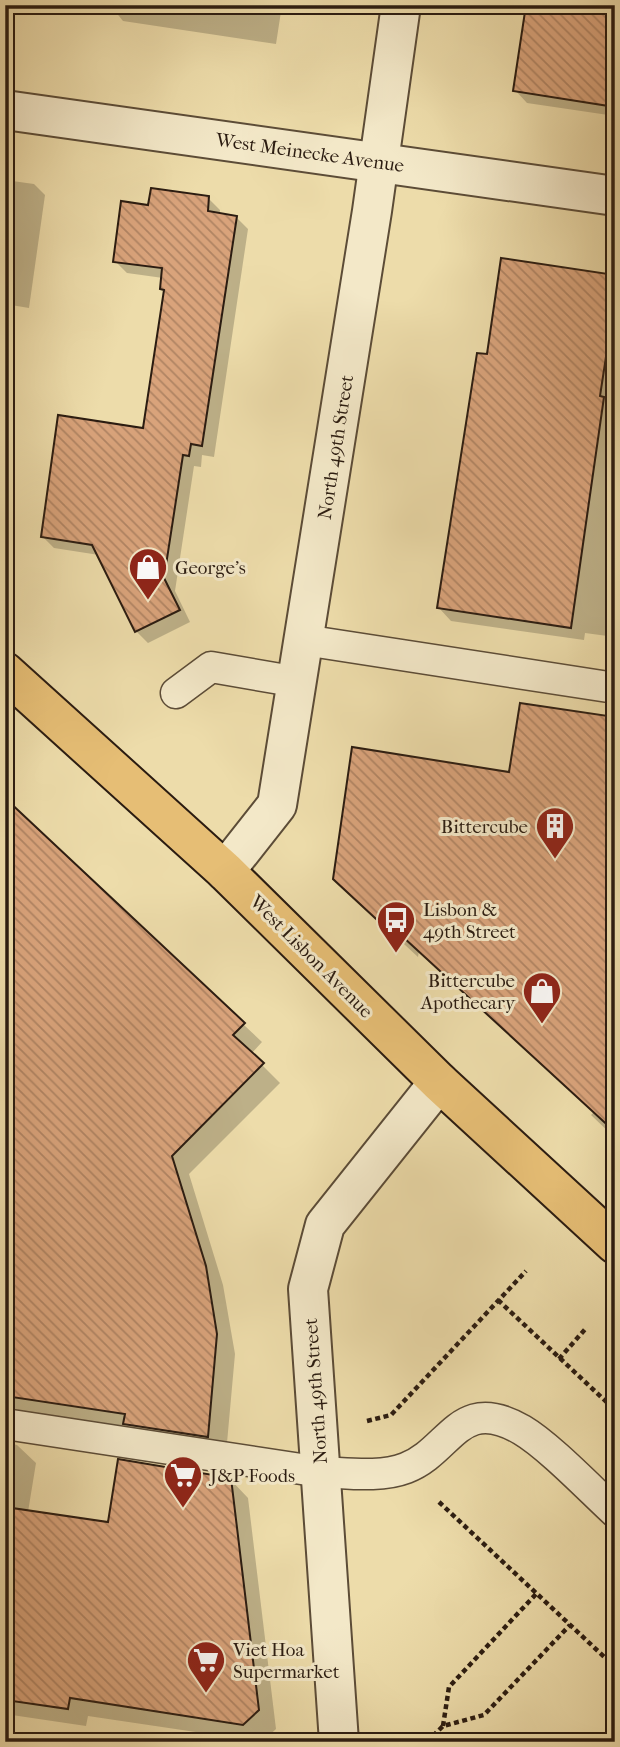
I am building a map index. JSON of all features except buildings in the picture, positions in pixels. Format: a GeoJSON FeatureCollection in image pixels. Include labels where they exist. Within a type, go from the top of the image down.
{"type":"FeatureCollection","features":[{"type":"Feature","properties":{"kind":"main road","name":"West Lisbon Avenue"},"geometry":{"type":"LineString","coordinates":[[5,673],[225,871],[439,1082],[615,1244]]}},
{"type":"Feature","properties":{"kind":"street","name":"North 49th Street"},"geometry":{"type":"LineString","coordinates":[[225,871],[277,805],[379,161],[401,5]]}},
{"type":"Feature","properties":{"kind":"street","name":"West Meinecke Avenue"},"geometry":{"type":"LineString","coordinates":[[5,110],[615,196]]}},
{"type":"Feature","properties":{"kind":"street","name":"North 49th Street"},"geometry":{"type":"LineString","coordinates":[[339,1742],[308,1289],[325,1224],[439,1082]]}},
{"type":"Feature","properties":{"kind":"lane"},"geometry":{"type":"LineString","coordinates":[[304,640],[615,688]]}},
{"type":"Feature","properties":{"kind":"lane"},"geometry":{"type":"LineString","coordinates":[[176,693],[211,667],[298,681]]}},
{"type":"Feature","properties":{"kind":"lane"},"geometry":{"type":"LineString","coordinates":[[5,1424],[321,1472],[365,1474],[407,1468],[425,1456],[454,1428],[474,1419],[501,1420],[524,1431],[615,1512]]}},
{"type":"Feature","properties":{"kind":"path"},"geometry":{"type":"LineString","coordinates":[[367,1420],[391,1415],[526,1271]]}},
{"type":"Feature","properties":{"kind":"path"},"geometry":{"type":"LineString","coordinates":[[498,1300],[615,1410]]}},
{"type":"Feature","properties":{"kind":"path"},"geometry":{"type":"LineString","coordinates":[[559,1359],[587,1327]]}},
{"type":"Feature","properties":{"kind":"path"},"geometry":{"type":"LineString","coordinates":[[608,1404],[615,1397]]}},
{"type":"Feature","properties":{"kind":"path"},"geometry":{"type":"LineString","coordinates":[[432,1495],[615,1667]]}},
{"type":"Feature","properties":{"kind":"path"},"geometry":{"type":"LineString","coordinates":[[443,1726],[449,1688],[537,1593]]}},
{"type":"Feature","properties":{"kind":"path"},"geometry":{"type":"LineString","coordinates":[[427,1742],[443,1726],[484,1715],[570,1626]]}},
{"type":"Feature","properties":{"kind":"place","name":"George's"},"geometry":{"type":"Point","coordinates":[148,601]}},
{"type":"Feature","properties":{"kind":"place","name":"Bittercube"},"geometry":{"type":"Point","coordinates":[555,860]}},
{"type":"Feature","properties":{"kind":"place","name":"Lisbon & 49th Street"},"geometry":{"type":"Point","coordinates":[396,954]}},
{"type":"Feature","properties":{"kind":"place","name":"Bittercube Apothecary"},"geometry":{"type":"Point","coordinates":[542,1025]}},
{"type":"Feature","properties":{"kind":"place","name":"J&P Foods"},"geometry":{"type":"Point","coordinates":[183,1509]}},
{"type":"Feature","properties":{"kind":"place","name":"Viet Hoa Supermarket"},"geometry":{"type":"Point","coordinates":[206,1694]}}]}
